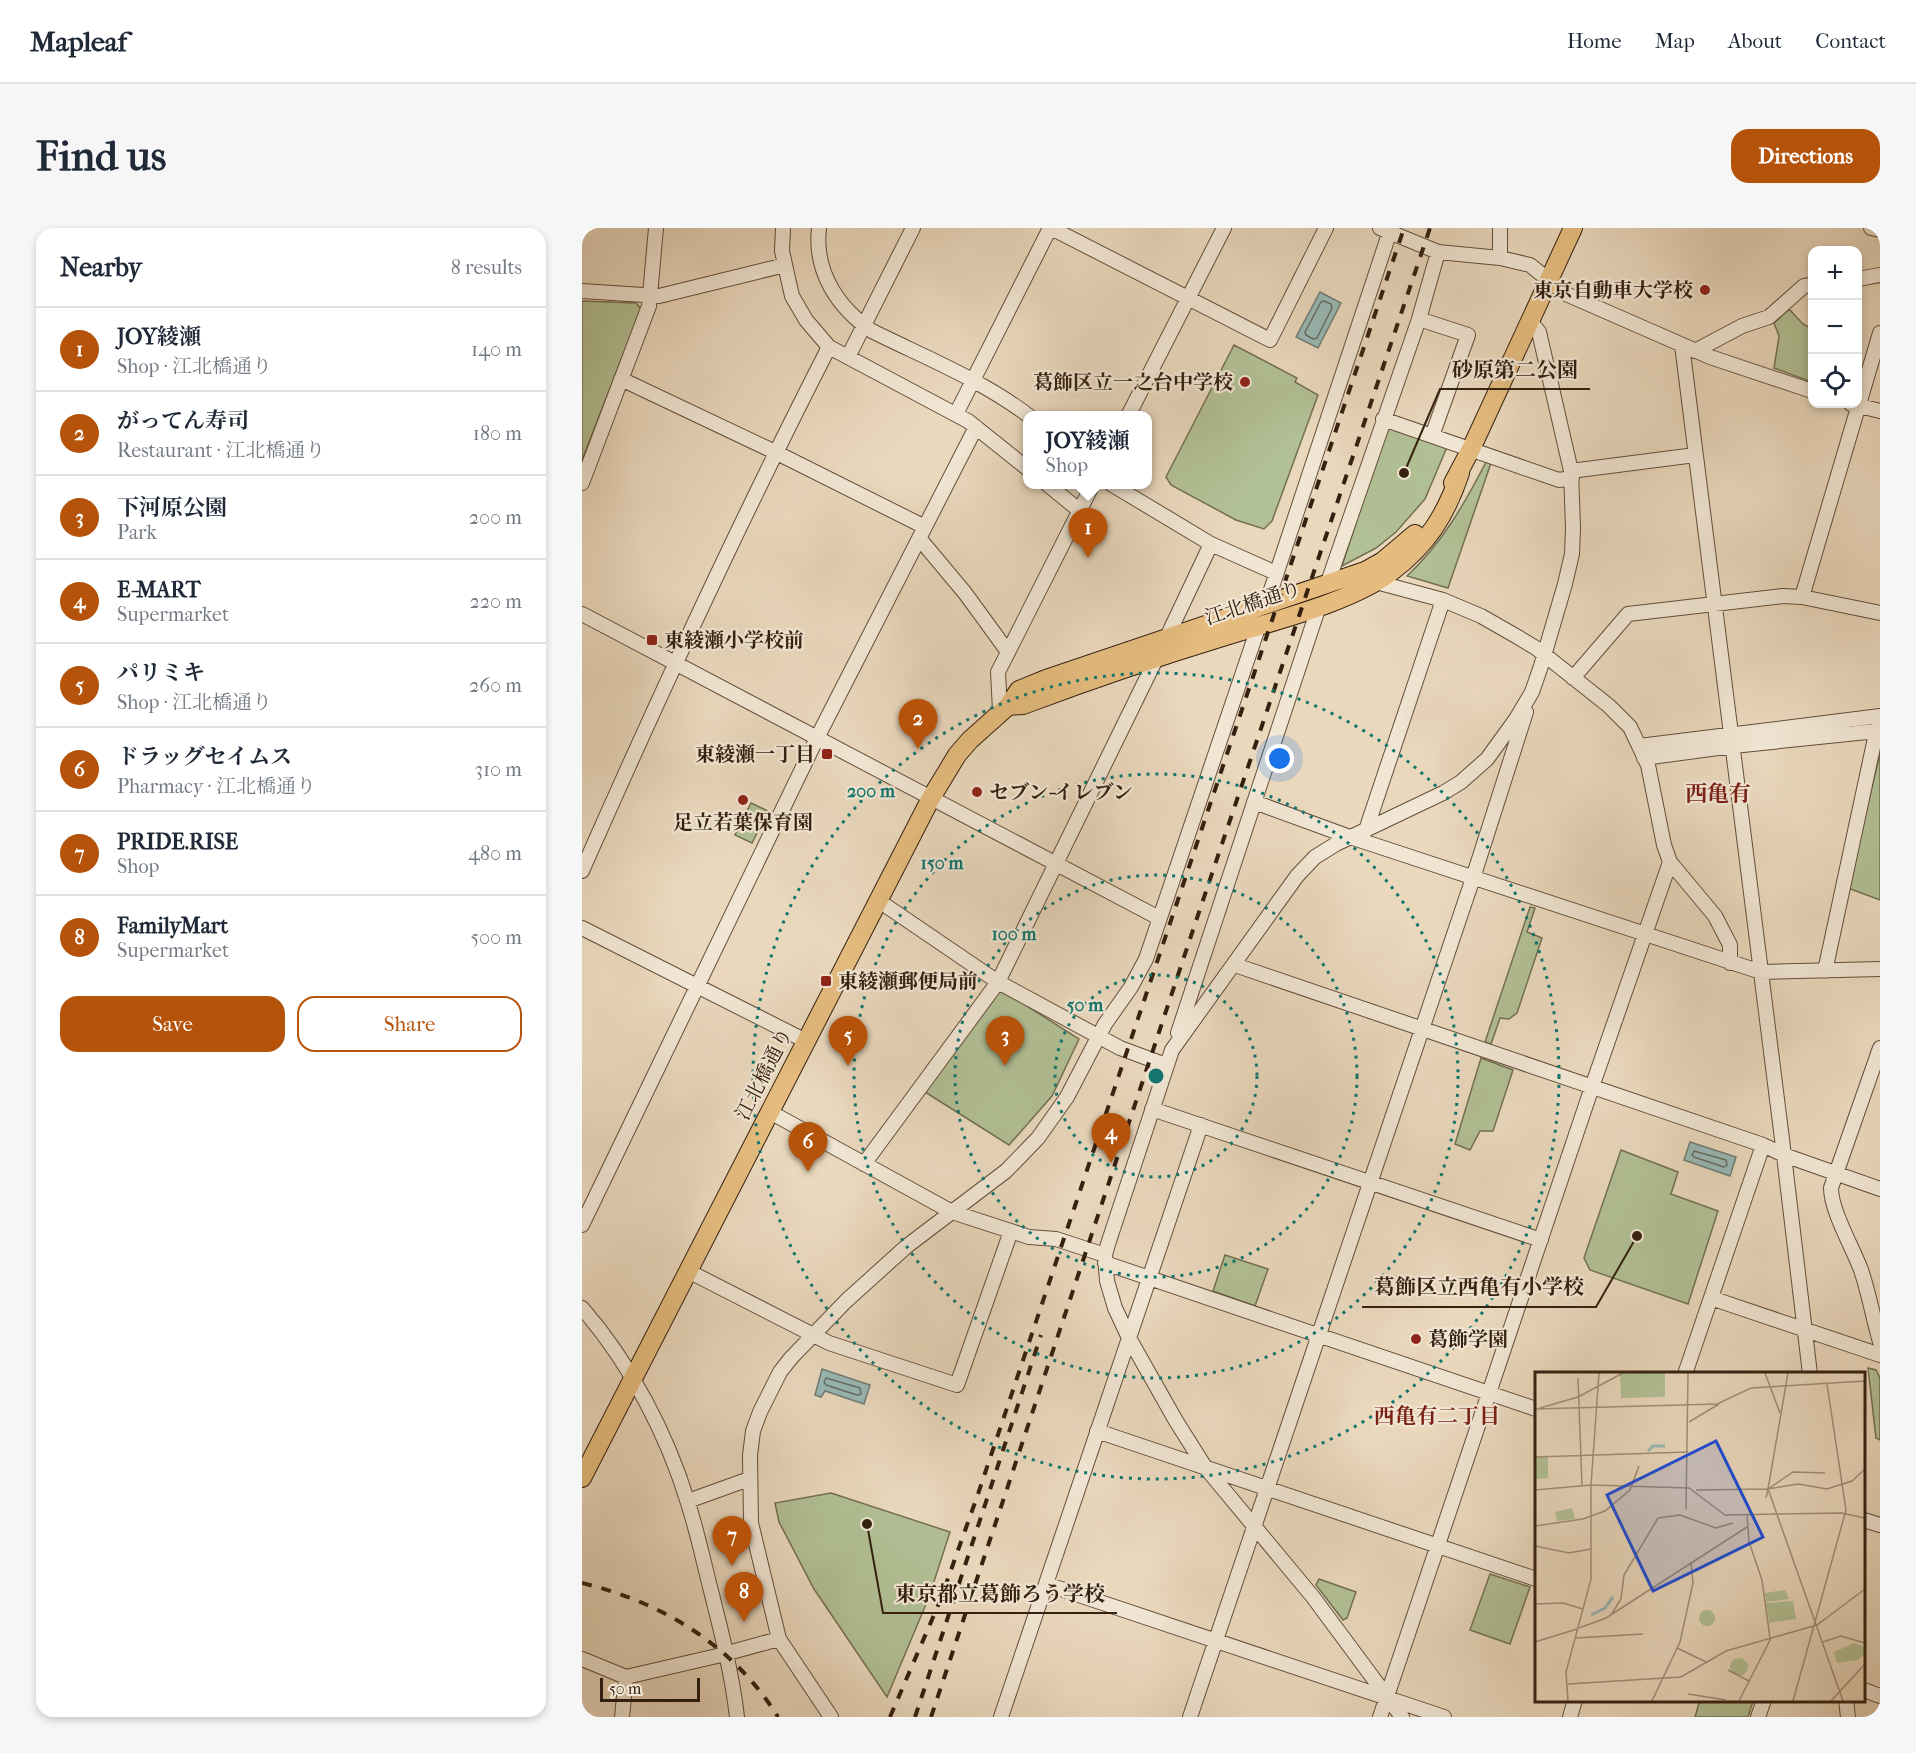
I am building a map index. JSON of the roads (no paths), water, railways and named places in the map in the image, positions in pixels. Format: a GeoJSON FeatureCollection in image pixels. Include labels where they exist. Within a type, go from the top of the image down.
{"type":"FeatureCollection","features":[{"type":"Feature","properties":{"kind":"main road","name":"江北橋通り"},"geometry":{"type":"LineString","coordinates":[[1004,709],[1023,705],[1157,657],[1319,606],[1376,582],[1405,560],[1438,524],[1444,513],[1460,473],[1573,228]]}},
{"type":"Feature","properties":{"kind":"main road","name":"江北橋通り"},"geometry":{"type":"LineString","coordinates":[[582,1478],[931,798],[957,755],[970,740],[1004,709],[1019,690],[1167,637],[1365,572],[1406,543],[1422,527],[1460,473]]}},
{"type":"Feature","properties":{"kind":"street"},"geometry":{"type":"LineString","coordinates":[[582,483],[651,296],[656,228]]}},
{"type":"Feature","properties":{"kind":"street"},"geometry":{"type":"LineString","coordinates":[[783,228],[785,265],[795,302],[806,320],[829,348],[956,414],[1023,465]]}},
{"type":"Feature","properties":{"kind":"street"},"geometry":{"type":"LineString","coordinates":[[819,228],[818,250],[826,278],[847,312],[864,325],[1013,403],[1023,411]]}},
{"type":"Feature","properties":{"kind":"street"},"geometry":{"type":"LineString","coordinates":[[848,357],[913,228]]}},
{"type":"Feature","properties":{"kind":"street"},"geometry":{"type":"LineString","coordinates":[[956,414],[1050,228],[1270,340],[1326,228]]}},
{"type":"Feature","properties":{"kind":"street"},"geometry":{"type":"LineString","coordinates":[[1131,411],[1224,228]]}},
{"type":"Feature","properties":{"kind":"street"},"geometry":{"type":"LineString","coordinates":[[1500,228],[1500,258]]}},
{"type":"Feature","properties":{"kind":"street"},"geometry":{"type":"LineString","coordinates":[[1871,228],[1880,230]]}},
{"type":"Feature","properties":{"kind":"street"},"geometry":{"type":"LineString","coordinates":[[1266,605],[1387,230],[1438,252],[1500,258],[1530,265],[1566,294],[1695,351],[1808,390]]}},
{"type":"Feature","properties":{"kind":"street"},"geometry":{"type":"LineString","coordinates":[[1327,585],[1419,319],[1438,252]]}},
{"type":"Feature","properties":{"kind":"street"},"geometry":{"type":"LineString","coordinates":[[582,291],[659,296],[785,265]]}},
{"type":"Feature","properties":{"kind":"street"},"geometry":{"type":"LineString","coordinates":[[1862,278],[1880,275]]}},
{"type":"Feature","properties":{"kind":"street"},"geometry":{"type":"LineString","coordinates":[[1695,351],[1742,326],[1769,317],[1804,286],[1808,286]]}},
{"type":"Feature","properties":{"kind":"street"},"geometry":{"type":"LineString","coordinates":[[1419,319],[1467,335],[1432,436]]}},
{"type":"Feature","properties":{"kind":"street"},"geometry":{"type":"LineString","coordinates":[[1190,1717],[1473,878],[1565,584],[1572,554],[1571,474],[1539,332],[1530,321]]}},
{"type":"Feature","properties":{"kind":"street"},"geometry":{"type":"LineString","coordinates":[[1862,383],[1880,333]]}},
{"type":"Feature","properties":{"kind":"street"},"geometry":{"type":"LineString","coordinates":[[1682,345],[1810,1372]]}},
{"type":"Feature","properties":{"kind":"street"},"geometry":{"type":"LineString","coordinates":[[582,871],[674,663],[829,348]]}},
{"type":"Feature","properties":{"kind":"street"},"geometry":{"type":"LineString","coordinates":[[621,379],[776,452],[922,533],[1008,652]]}},
{"type":"Feature","properties":{"kind":"street"},"geometry":{"type":"LineString","coordinates":[[1862,407],[1880,411]]}},
{"type":"Feature","properties":{"kind":"street"},"geometry":{"type":"LineString","coordinates":[[1802,597],[1853,408]]}},
{"type":"Feature","properties":{"kind":"street"},"geometry":{"type":"LineString","coordinates":[[1383,419],[1560,480],[1571,474],[1695,455]]}},
{"type":"Feature","properties":{"kind":"street"},"geometry":{"type":"LineString","coordinates":[[582,1225],[817,738],[976,427]]}},
{"type":"Feature","properties":{"kind":"street"},"geometry":{"type":"LineString","coordinates":[[1053,489],[1080,511]]}},
{"type":"Feature","properties":{"kind":"street"},"geometry":{"type":"LineString","coordinates":[[1004,709],[998,672],[1091,489]]}},
{"type":"Feature","properties":{"kind":"street"},"geometry":{"type":"LineString","coordinates":[[1119,489],[1211,544],[1276,573]]}},
{"type":"Feature","properties":{"kind":"street"},"geometry":{"type":"LineString","coordinates":[[1167,637],[1211,544]]}},
{"type":"Feature","properties":{"kind":"street"},"geometry":{"type":"LineString","coordinates":[[1376,582],[1443,600],[1481,616],[1544,655],[1609,706],[1630,727],[1648,765],[1664,845],[1670,862],[1715,916],[1730,945],[1731,963]]}},
{"type":"Feature","properties":{"kind":"street"},"geometry":{"type":"LineString","coordinates":[[1573,678],[1628,614],[1783,596],[1802,597],[1880,613]]}},
{"type":"Feature","properties":{"kind":"street"},"geometry":{"type":"LineString","coordinates":[[1366,830],[1443,600]]}},
{"type":"Feature","properties":{"kind":"street"},"geometry":{"type":"LineString","coordinates":[[1319,606],[1166,1065],[1105,1259],[1107,1281],[1115,1308],[1129,1338],[1160,1395],[1205,1467],[1313,1597],[1401,1717]]}},
{"type":"Feature","properties":{"kind":"street"},"geometry":{"type":"LineString","coordinates":[[582,614],[1160,918]]}},
{"type":"Feature","properties":{"kind":"street"},"geometry":{"type":"LineString","coordinates":[[831,1717],[779,1639],[751,1523],[750,1479],[753,1431],[760,1412],[780,1372],[813,1335],[880,1268],[1006,1171],[1038,1138],[1067,1097],[1099,1036],[1146,959],[1259,625]]}},
{"type":"Feature","properties":{"kind":"street"},"geometry":{"type":"LineString","coordinates":[[864,1164],[998,982],[1157,657]]}},
{"type":"Feature","properties":{"kind":"street"},"geometry":{"type":"LineString","coordinates":[[1172,1050],[1306,866],[1324,851],[1443,793],[1475,771],[1501,740],[1532,692]]}},
{"type":"Feature","properties":{"kind":"street"},"geometry":{"type":"LineString","coordinates":[[1642,752],[1880,716]]}},
{"type":"Feature","properties":{"kind":"street"},"geometry":{"type":"LineString","coordinates":[[1732,740],[1878,733],[1825,971]]}},
{"type":"Feature","properties":{"kind":"street"},"geometry":{"type":"LineString","coordinates":[[1254,802],[1350,837],[1645,936],[1761,972],[1880,969]]}},
{"type":"Feature","properties":{"kind":"street"},"geometry":{"type":"LineString","coordinates":[[1380,1717],[1670,862]]}},
{"type":"Feature","properties":{"kind":"street"},"geometry":{"type":"LineString","coordinates":[[879,901],[998,982],[1120,1048],[1166,1065]]}},
{"type":"Feature","properties":{"kind":"street"},"geometry":{"type":"LineString","coordinates":[[582,928],[806,1041]]}},
{"type":"Feature","properties":{"kind":"street"},"geometry":{"type":"LineString","coordinates":[[1235,965],[1763,1145],[1784,1155],[1880,1189]]}},
{"type":"Feature","properties":{"kind":"street"},"geometry":{"type":"LineString","coordinates":[[1880,1048],[1835,1174],[1831,1194],[1862,1274],[1880,1342]]}},
{"type":"Feature","properties":{"kind":"street"},"geometry":{"type":"LineString","coordinates":[[1152,1108],[1541,1240]]}},
{"type":"Feature","properties":{"kind":"street"},"geometry":{"type":"LineString","coordinates":[[770,1113],[952,1212],[1029,1237],[1056,1239],[1150,1278],[1535,1409]]}},
{"type":"Feature","properties":{"kind":"street"},"geometry":{"type":"LineString","coordinates":[[1001,1717],[1201,1125]]}},
{"type":"Feature","properties":{"kind":"street"},"geometry":{"type":"LineString","coordinates":[[1686,1372],[1763,1145]]}},
{"type":"Feature","properties":{"kind":"street"},"geometry":{"type":"LineString","coordinates":[[688,1271],[829,1343],[957,1385],[1011,1232]]}},
{"type":"Feature","properties":{"kind":"street"},"geometry":{"type":"LineString","coordinates":[[1711,1298],[1880,1355]]}},
{"type":"Feature","properties":{"kind":"street"},"geometry":{"type":"LineString","coordinates":[[582,1308],[633,1380],[668,1448],[688,1501],[725,1654],[737,1717]]}},
{"type":"Feature","properties":{"kind":"street"},"geometry":{"type":"LineString","coordinates":[[1097,1431],[1535,1579]]}},
{"type":"Feature","properties":{"kind":"street"},"geometry":{"type":"LineString","coordinates":[[688,1501],[750,1479]]}},
{"type":"Feature","properties":{"kind":"street"},"geometry":{"type":"LineString","coordinates":[[1865,1521],[1880,1525]]}},
{"type":"Feature","properties":{"kind":"street"},"geometry":{"type":"LineString","coordinates":[[1046,1584],[1444,1717]]}},
{"type":"Feature","properties":{"kind":"street"},"geometry":{"type":"LineString","coordinates":[[582,1659],[626,1677],[779,1639]]}},
{"type":"Feature","properties":{"kind":"street"},"geometry":{"type":"LineString","coordinates":[[622,1717],[626,1677]]}},
{"type":"Feature","properties":{"kind":"street"},"geometry":{"type":"LineString","coordinates":[[1865,1691],[1880,1696]]}},
{"type":"Feature","properties":{"kind":"street"},"geometry":{"type":"LineString","coordinates":[[1570,1717],[1575,1702]]}},
{"type":"Feature","properties":{"kind":"street"},"geometry":{"type":"LineString","coordinates":[[1758,1717],[1764,1702]]}},
{"type":"Feature","properties":{"kind":"street"},"geometry":{"type":"LineString","coordinates":[[1846,1702],[1848,1717]]}},
{"type":"Feature","properties":{"kind":"water"},"geometry":{"type":"Polygon","coordinates":[[[1320,292],[1341,303],[1318,348],[1296,337],[1320,292]]]}},
{"type":"Feature","properties":{"kind":"water"},"geometry":{"type":"Polygon","coordinates":[[[1690,1142],[1736,1157],[1730,1176],[1684,1160],[1690,1142]]]}},
{"type":"Feature","properties":{"kind":"water"},"geometry":{"type":"Polygon","coordinates":[[[822,1369],[870,1385],[864,1404],[825,1391],[821,1397],[815,1395],[822,1369]]]}},
{"type":"Feature","properties":{"kind":"railway"},"geometry":{"type":"LineString","coordinates":[[890,1717],[940,1601],[978,1494],[1404,228]]}},
{"type":"Feature","properties":{"kind":"railway"},"geometry":{"type":"LineString","coordinates":[[931,1717],[1430,228]]}},
{"type":"Feature","properties":{"kind":"railway"},"geometry":{"type":"LineString","coordinates":[[915,1717],[1041,1335]]}},
{"type":"Feature","properties":{"kind":"railway"},"geometry":{"type":"LineString","coordinates":[[582,1583],[640,1602],[694,1631],[718,1648],[740,1669],[778,1717]]}},
{"type":"Feature","properties":{"kind":"place","name":"東京自動車大学校"},"geometry":{"type":"Point","coordinates":[1705,290]}},
{"type":"Feature","properties":{"kind":"place","name":"葛飾区立一之台中学校"},"geometry":{"type":"Point","coordinates":[1245,382]}},
{"type":"Feature","properties":{"kind":"place","name":"砂原第二公園"},"geometry":{"type":"Point","coordinates":[1404,473]}},
{"type":"Feature","properties":{"kind":"place","name":"JOY綾瀬"},"geometry":{"type":"Point","coordinates":[1088,558]}},
{"type":"Feature","properties":{"kind":"place","name":"東綾瀬小学校前"},"geometry":{"type":"Point","coordinates":[652,640]}},
{"type":"Feature","properties":{"kind":"place","name":"がってん寿司"},"geometry":{"type":"Point","coordinates":[918,749]}},
{"type":"Feature","properties":{"kind":"place","name":"東綾瀬一丁目"},"geometry":{"type":"Point","coordinates":[827,754]}},
{"type":"Feature","properties":{"kind":"place","name":"セブン-イレブン"},"geometry":{"type":"Point","coordinates":[977,792]}},
{"type":"Feature","properties":{"kind":"place","name":"足立若葉保育園"},"geometry":{"type":"Point","coordinates":[743,800]}},
{"type":"Feature","properties":{"kind":"place","name":"東綾瀬郵便局前"},"geometry":{"type":"Point","coordinates":[826,981]}},
{"type":"Feature","properties":{"kind":"place","name":"パリミキ"},"geometry":{"type":"Point","coordinates":[848,1066]}},
{"type":"Feature","properties":{"kind":"place","name":"下河原公園"},"geometry":{"type":"Point","coordinates":[1005,1066]}},
{"type":"Feature","properties":{"kind":"place","name":"E-MART"},"geometry":{"type":"Point","coordinates":[1111,1163]}},
{"type":"Feature","properties":{"kind":"place","name":"ドラッグセイムス"},"geometry":{"type":"Point","coordinates":[808,1172]}},
{"type":"Feature","properties":{"kind":"place","name":"葛飾区立西亀有小学校"},"geometry":{"type":"Point","coordinates":[1637,1236]}},
{"type":"Feature","properties":{"kind":"place","name":"葛飾学園"},"geometry":{"type":"Point","coordinates":[1416,1339]}},
{"type":"Feature","properties":{"kind":"place","name":"東京都立葛飾ろう学校"},"geometry":{"type":"Point","coordinates":[867,1524]}},
{"type":"Feature","properties":{"kind":"place","name":"PRIDE.RISE"},"geometry":{"type":"Point","coordinates":[732,1566]}},
{"type":"Feature","properties":{"kind":"place","name":"FamilyMart"},"geometry":{"type":"Point","coordinates":[744,1622]}},
{"type":"Feature","properties":{"kind":"district","name":"西亀有"},"geometry":{"type":"Point","coordinates":[1718,794]}},
{"type":"Feature","properties":{"kind":"district","name":"西亀有二丁目"},"geometry":{"type":"Point","coordinates":[1437,1416]}}]}
